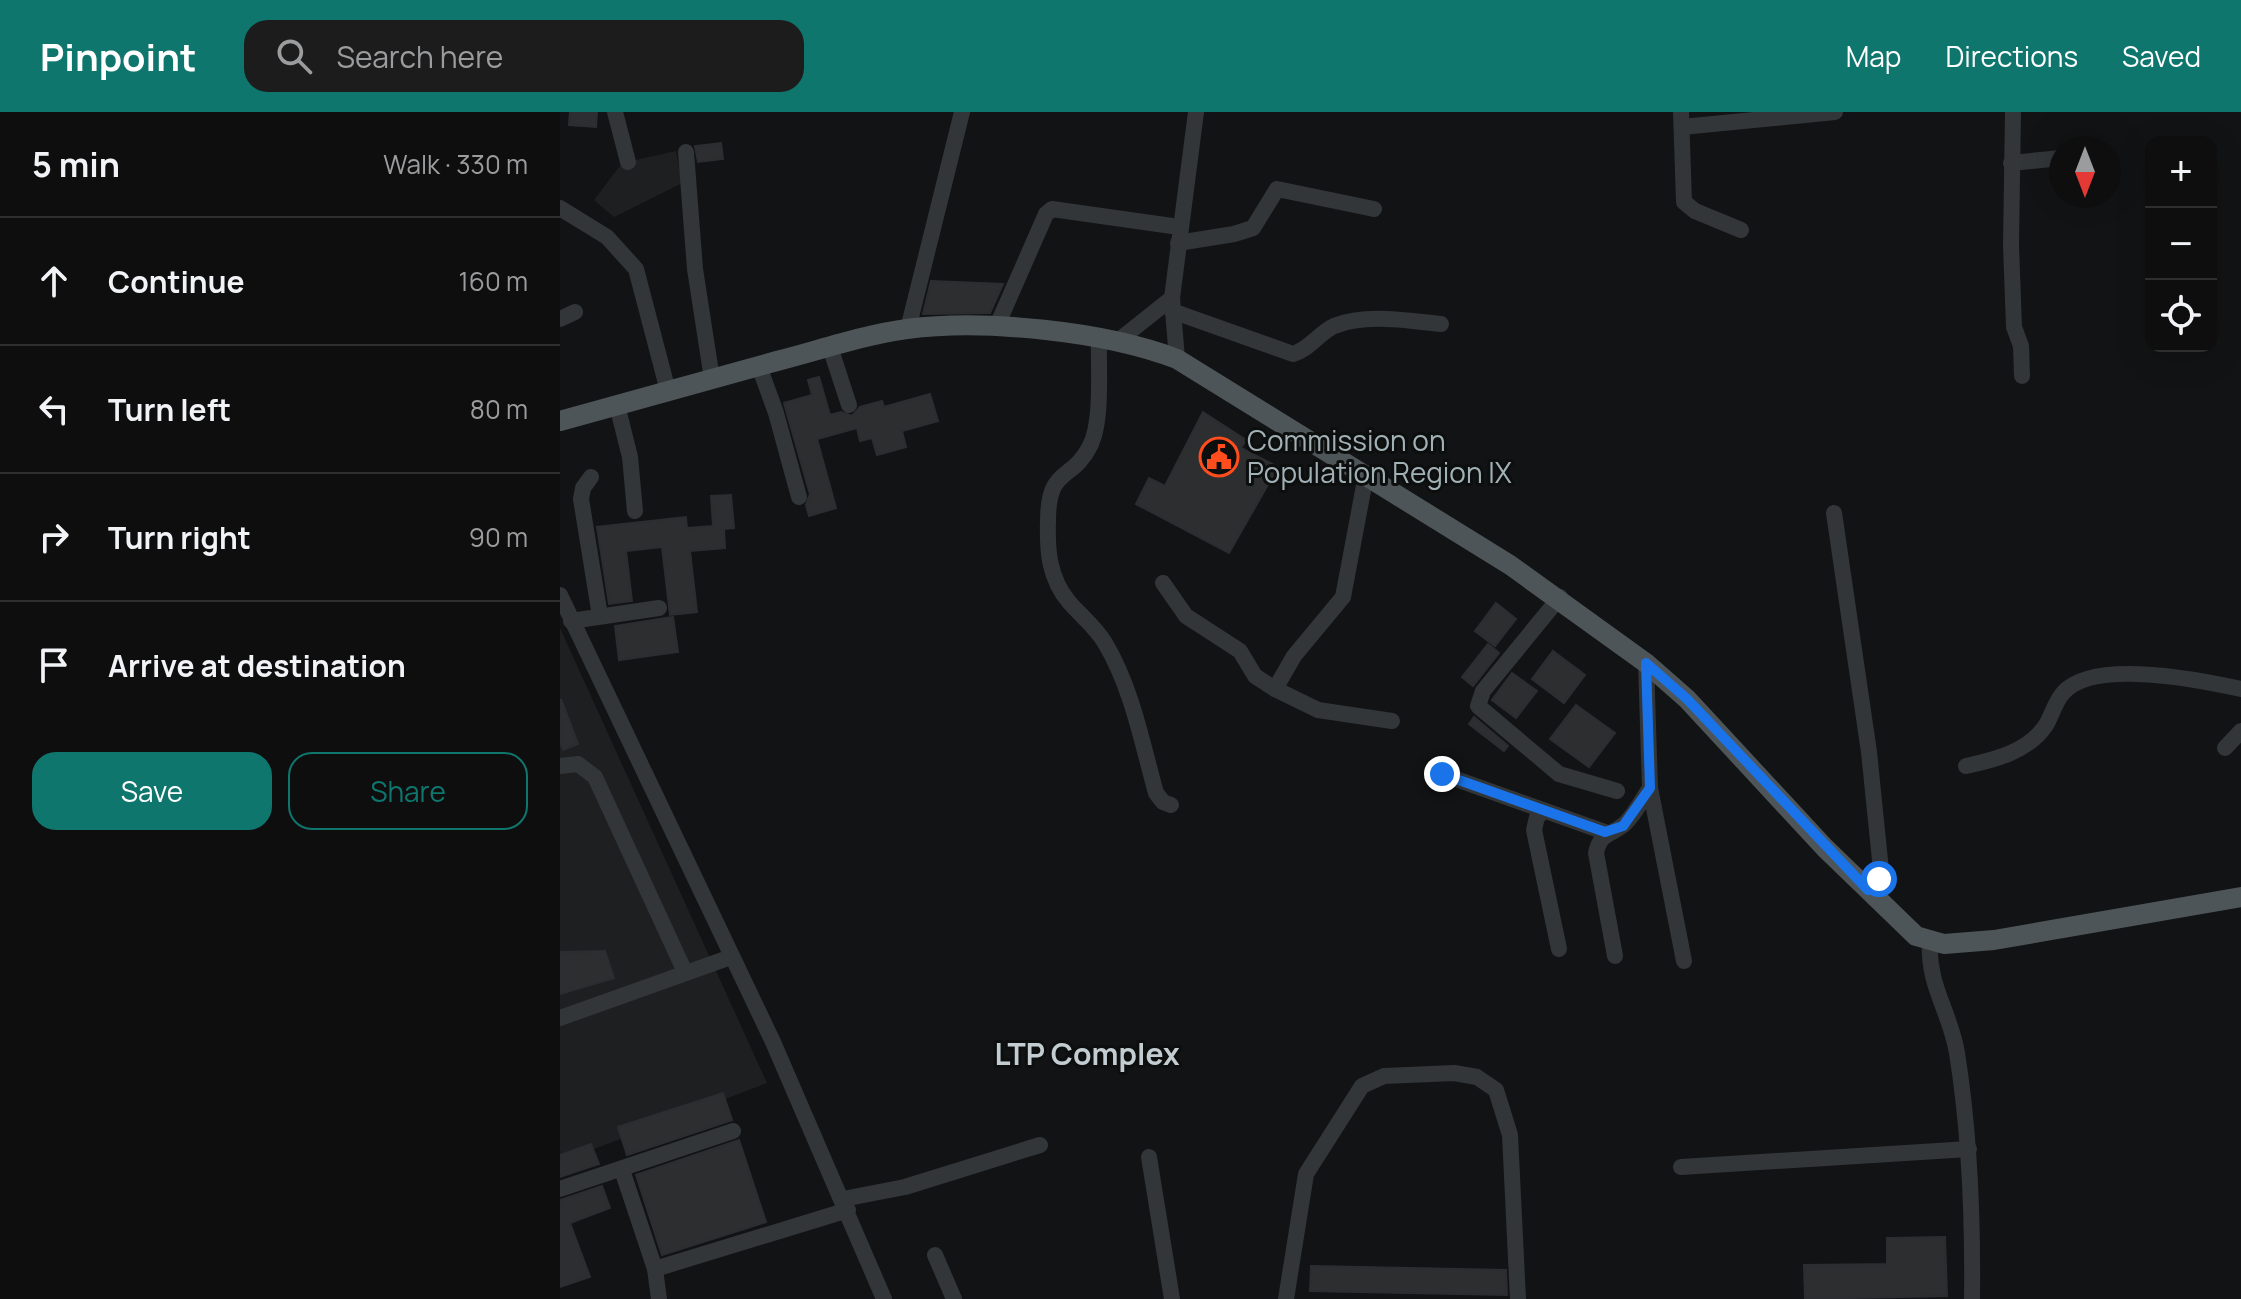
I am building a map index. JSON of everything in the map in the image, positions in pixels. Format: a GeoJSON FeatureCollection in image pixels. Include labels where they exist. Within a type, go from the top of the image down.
{"type":"FeatureCollection","features":[{"type":"Feature","properties":{"kind":"main road"},"geometry":{"type":"LineString","coordinates":[[560,421],[830,347],[908,329],[996,328],[1108,339],[1177,359],[1560,597],[1687,699],[1904,928],[1930,941],[1957,943],[2019,937],[2241,897]]}},
{"type":"Feature","properties":{"kind":"street"},"geometry":{"type":"LineString","coordinates":[[615,112],[628,162]]}},
{"type":"Feature","properties":{"kind":"street"},"geometry":{"type":"LineString","coordinates":[[908,329],[962,112]]}},
{"type":"Feature","properties":{"kind":"street"},"geometry":{"type":"LineString","coordinates":[[1177,359],[1172,305],[1196,112]]}},
{"type":"Feature","properties":{"kind":"street"},"geometry":{"type":"LineString","coordinates":[[1741,230],[1695,211],[1684,202],[1682,119],[1835,112]]}},
{"type":"Feature","properties":{"kind":"street"},"geometry":{"type":"LineString","coordinates":[[2013,112],[2014,327],[2021,346],[2022,376]]}},
{"type":"Feature","properties":{"kind":"street"},"geometry":{"type":"LineString","coordinates":[[686,152],[695,269],[712,379]]}},
{"type":"Feature","properties":{"kind":"street"},"geometry":{"type":"LineString","coordinates":[[2011,163],[2049,159]]}},
{"type":"Feature","properties":{"kind":"street"},"geometry":{"type":"LineString","coordinates":[[996,328],[1046,214],[1052,209],[1179,235],[1253,228],[1277,189],[1374,209]]}},
{"type":"Feature","properties":{"kind":"street"},"geometry":{"type":"LineString","coordinates":[[560,208],[607,237],[636,269],[668,391]]}},
{"type":"Feature","properties":{"kind":"street"},"geometry":{"type":"LineString","coordinates":[[1172,305],[1293,354],[1304,350],[1332,327],[1352,321],[1441,324]]}},
{"type":"Feature","properties":{"kind":"street"},"geometry":{"type":"LineString","coordinates":[[1171,805],[1163,802],[1156,793],[1129,699],[1106,643],[1090,621],[1069,603],[1050,568],[1050,491],[1057,478],[1091,445],[1108,339],[1172,305]]}},
{"type":"Feature","properties":{"kind":"street"},"geometry":{"type":"LineString","coordinates":[[830,347],[849,405]]}},
{"type":"Feature","properties":{"kind":"street"},"geometry":{"type":"LineString","coordinates":[[759,366],[776,413],[799,497]]}},
{"type":"Feature","properties":{"kind":"street"},"geometry":{"type":"LineString","coordinates":[[617,405],[630,457],[635,511]]}},
{"type":"Feature","properties":{"kind":"street"},"geometry":{"type":"LineString","coordinates":[[1275,689],[1294,656],[1333,614],[1343,597],[1366,475]]}},
{"type":"Feature","properties":{"kind":"street"},"geometry":{"type":"LineString","coordinates":[[591,477],[583,488],[581,499],[600,616]]}},
{"type":"Feature","properties":{"kind":"street"},"geometry":{"type":"LineString","coordinates":[[1834,513],[1869,752],[1881,870],[1879,879],[1868,890]]}},
{"type":"Feature","properties":{"kind":"street"},"geometry":{"type":"LineString","coordinates":[[1163,583],[1186,616],[1240,651],[1255,676],[1275,689],[1318,710],[1392,721]]}},
{"type":"Feature","properties":{"kind":"street"},"geometry":{"type":"LineString","coordinates":[[560,595],[846,1205],[884,1299]]}},
{"type":"Feature","properties":{"kind":"street"},"geometry":{"type":"LineString","coordinates":[[1560,597],[1483,691],[1478,706],[1559,774],[1617,791]]}},
{"type":"Feature","properties":{"kind":"street"},"geometry":{"type":"LineString","coordinates":[[571,621],[659,608]]}},
{"type":"Feature","properties":{"kind":"street"},"geometry":{"type":"LineString","coordinates":[[1646,663],[1650,788],[1684,961]]}},
{"type":"Feature","properties":{"kind":"street"},"geometry":{"type":"LineString","coordinates":[[1966,766],[2010,754],[2024,745],[2046,726],[2063,692],[2097,675],[2136,674],[2241,689]]}},
{"type":"Feature","properties":{"kind":"street"},"geometry":{"type":"LineString","coordinates":[[2225,748],[2241,731]]}},
{"type":"Feature","properties":{"kind":"street"},"geometry":{"type":"LineString","coordinates":[[560,766],[578,764],[595,777],[685,972]]}},
{"type":"Feature","properties":{"kind":"street"},"geometry":{"type":"LineString","coordinates":[[1442,774],[1605,832],[1623,826],[1650,788]]}},
{"type":"Feature","properties":{"kind":"street"},"geometry":{"type":"LineString","coordinates":[[1544,811],[1537,817],[1534,830],[1559,949]]}},
{"type":"Feature","properties":{"kind":"street"},"geometry":{"type":"LineString","coordinates":[[1605,832],[1596,853],[1615,956]]}},
{"type":"Feature","properties":{"kind":"street"},"geometry":{"type":"LineString","coordinates":[[1930,941],[1928,967],[1956,1049],[1969,1149],[1972,1299]]}},
{"type":"Feature","properties":{"kind":"street"},"geometry":{"type":"LineString","coordinates":[[560,1018],[731,957]]}},
{"type":"Feature","properties":{"kind":"street"},"geometry":{"type":"LineString","coordinates":[[1286,1299],[1306,1174],[1362,1086],[1384,1076],[1454,1073],[1477,1077],[1496,1090],[1505,1109],[1510,1135],[1518,1299]]}},
{"type":"Feature","properties":{"kind":"street"},"geometry":{"type":"LineString","coordinates":[[560,1189],[733,1131]]}},
{"type":"Feature","properties":{"kind":"street"},"geometry":{"type":"LineString","coordinates":[[655,1269],[1040,1145]]}},
{"type":"Feature","properties":{"kind":"street"},"geometry":{"type":"LineString","coordinates":[[1681,1167],[1969,1149]]}},
{"type":"Feature","properties":{"kind":"street"},"geometry":{"type":"LineString","coordinates":[[1149,1157],[1172,1299]]}},
{"type":"Feature","properties":{"kind":"street"},"geometry":{"type":"LineString","coordinates":[[622,1170],[655,1269],[659,1299]]}},
{"type":"Feature","properties":{"kind":"street"},"geometry":{"type":"LineString","coordinates":[[935,1255],[954,1299]]}},
{"type":"Feature","properties":{"kind":"shaded area"},"geometry":{"type":"Polygon","coordinates":[[[676,151],[682,183],[614,217],[594,200],[622,163],[676,151]]]}},
{"type":"Feature","properties":{"kind":"shaded area"},"geometry":{"type":"Polygon","coordinates":[[[560,628],[767,1083],[560,1162],[560,628]]]}},
{"type":"Feature","properties":{"kind":"building"},"geometry":{"type":"Polygon","coordinates":[[[570,112],[597,112],[596,127],[569,125],[570,112]]]}},
{"type":"Feature","properties":{"kind":"building"},"geometry":{"type":"Polygon","coordinates":[[[721,143],[723,159],[698,162],[695,146],[721,143]]]}},
{"type":"Feature","properties":{"kind":"building"},"geometry":{"type":"Polygon","coordinates":[[[931,281],[1003,284],[990,313],[923,314],[931,281]]]}},
{"type":"Feature","properties":{"kind":"building"},"geometry":{"type":"Polygon","coordinates":[[[819,377],[830,415],[841,412],[852,416],[860,407],[882,401],[884,407],[930,394],[938,421],[902,431],[906,447],[877,455],[872,438],[860,441],[857,428],[817,439],[836,508],[809,516],[806,505],[810,494],[784,403],[812,395],[808,380],[819,377]]]}},
{"type":"Feature","properties":{"kind":"building"},"geometry":{"type":"Polygon","coordinates":[[[1203,412],[1246,440],[1241,448],[1278,467],[1229,553],[1136,504],[1149,478],[1165,486],[1203,412]]]}},
{"type":"Feature","properties":{"kind":"building"},"geometry":{"type":"Polygon","coordinates":[[[731,495],[734,528],[724,529],[725,548],[690,551],[697,612],[670,615],[662,547],[626,551],[632,601],[609,604],[597,527],[686,517],[687,528],[713,526],[711,496],[731,495]]]}},
{"type":"Feature","properties":{"kind":"building"},"geometry":{"type":"Polygon","coordinates":[[[1496,603],[1516,619],[1495,646],[1475,631],[1496,603]]]}},
{"type":"Feature","properties":{"kind":"building"},"geometry":{"type":"Polygon","coordinates":[[[673,617],[678,652],[619,660],[615,626],[673,617]]]}},
{"type":"Feature","properties":{"kind":"building"},"geometry":{"type":"Polygon","coordinates":[[[1488,644],[1499,653],[1473,686],[1462,677],[1488,644]]]}},
{"type":"Feature","properties":{"kind":"building"},"geometry":{"type":"Polygon","coordinates":[[[1553,651],[1585,675],[1564,703],[1532,679],[1553,651]]]}},
{"type":"Feature","properties":{"kind":"building"},"geometry":{"type":"Polygon","coordinates":[[[1512,673],[1537,691],[1516,718],[1492,700],[1512,673]]]}},
{"type":"Feature","properties":{"kind":"building"},"geometry":{"type":"Polygon","coordinates":[[[561,699],[578,744],[563,750],[560,742],[561,699]]]}},
{"type":"Feature","properties":{"kind":"building"},"geometry":{"type":"Polygon","coordinates":[[[1576,705],[1615,733],[1589,767],[1550,739],[1576,705]]]}},
{"type":"Feature","properties":{"kind":"building"},"geometry":{"type":"Polygon","coordinates":[[[1474,717],[1508,746],[1504,751],[1469,724],[1474,717]]]}},
{"type":"Feature","properties":{"kind":"building"},"geometry":{"type":"Polygon","coordinates":[[[605,951],[614,978],[560,994],[560,952],[605,951]]]}},
{"type":"Feature","properties":{"kind":"building"},"geometry":{"type":"Polygon","coordinates":[[[723,1093],[732,1120],[627,1155],[618,1127],[723,1093]]]}},
{"type":"Feature","properties":{"kind":"building"},"geometry":{"type":"Polygon","coordinates":[[[739,1140],[766,1222],[662,1255],[636,1175],[739,1140]]]}},
{"type":"Feature","properties":{"kind":"building"},"geometry":{"type":"Polygon","coordinates":[[[591,1144],[599,1164],[560,1177],[560,1155],[591,1144]]]}},
{"type":"Feature","properties":{"kind":"building"},"geometry":{"type":"Polygon","coordinates":[[[602,1186],[610,1208],[570,1223],[590,1277],[560,1287],[560,1200],[602,1186]]]}},
{"type":"Feature","properties":{"kind":"building"},"geometry":{"type":"Polygon","coordinates":[[[1945,1237],[1947,1296],[1805,1299],[1804,1265],[1887,1264],[1887,1238],[1945,1237]]]}},
{"type":"Feature","properties":{"kind":"building"},"geometry":{"type":"Polygon","coordinates":[[[1311,1266],[1506,1270],[1507,1295],[1310,1291],[1311,1266]]]}},
{"type":"Feature","properties":{"kind":"place","name":"Commission on Population Region IX"},"geometry":{"type":"Point","coordinates":[1219,457]}},
{"type":"Feature","properties":{"kind":"district","name":"LTP Complex"},"geometry":{"type":"Point","coordinates":[1087,1055]}},
{"type":"Feature","properties":{"kind":"route"},"geometry":{"type":"LineString","coordinates":[[1442,774],[1605,832],[1623,826],[1650,788],[1646,663],[1687,699],[1868,890],[1879,879]]}}]}
